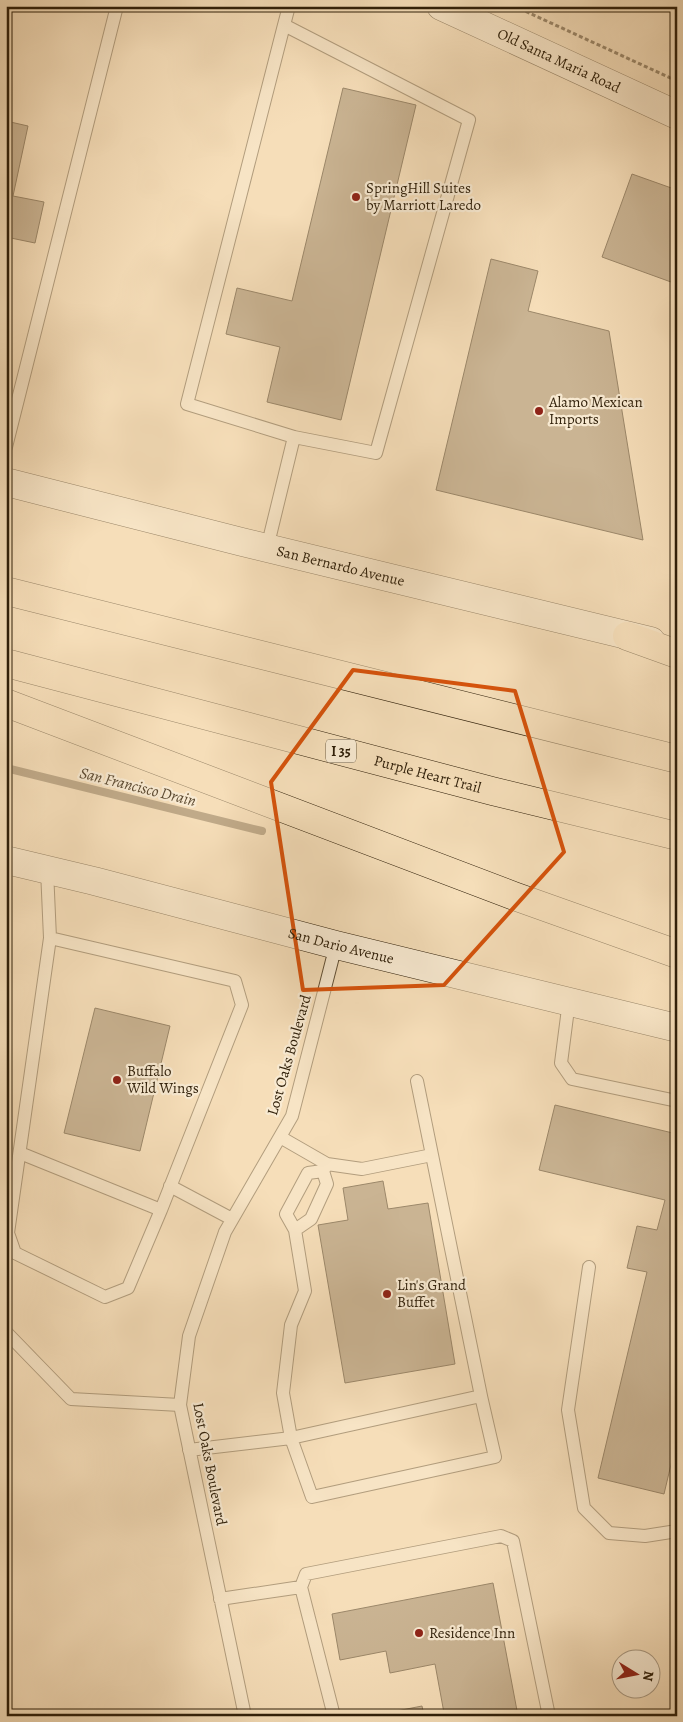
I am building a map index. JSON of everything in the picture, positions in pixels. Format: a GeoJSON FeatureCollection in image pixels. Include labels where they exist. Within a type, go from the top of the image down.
{"type":"FeatureCollection","features":[{"type":"Feature","properties":{"kind":"highway"},"geometry":{"type":"LineString","coordinates":[[6,591],[677,759]]}},
{"type":"Feature","properties":{"kind":"highway"},"geometry":{"type":"LineString","coordinates":[[627,636],[677,654]]}},
{"type":"Feature","properties":{"kind":"highway","name":"Purple Heart Trail"},"geometry":{"type":"LineString","coordinates":[[6,663],[492,791],[677,836]]}},
{"type":"Feature","properties":{"kind":"highway"},"geometry":{"type":"LineString","coordinates":[[6,703],[514,896],[677,954]]}},
{"type":"Feature","properties":{"kind":"main road","name":"Old Santa Maria Road"},"geometry":{"type":"LineString","coordinates":[[441,6],[677,114]]}},
{"type":"Feature","properties":{"kind":"main road","name":"San Bernardo Avenue"},"geometry":{"type":"LineString","coordinates":[[6,482],[267,548],[677,647]]}},
{"type":"Feature","properties":{"kind":"main road","name":"San Dario Avenue"},"geometry":{"type":"LineString","coordinates":[[6,860],[336,945],[677,1028]]}},
{"type":"Feature","properties":{"kind":"lane"},"geometry":{"type":"LineString","coordinates":[[6,446],[117,6]]}},
{"type":"Feature","properties":{"kind":"lane"},"geometry":{"type":"LineString","coordinates":[[284,25],[469,120],[376,453],[294,437],[187,404],[284,25],[289,6]]}},
{"type":"Feature","properties":{"kind":"lane"},"geometry":{"type":"LineString","coordinates":[[267,548],[294,437]]}},
{"type":"Feature","properties":{"kind":"lane"},"geometry":{"type":"LineString","coordinates":[[47,870],[50,938],[8,1233],[15,1253],[105,1297],[128,1288],[242,1005],[235,981],[50,938]]}},
{"type":"Feature","properties":{"kind":"lane","name":"Lost Oaks Boulevard"},"geometry":{"type":"LineString","coordinates":[[245,1716],[180,1405],[189,1336],[225,1232],[292,1116],[336,945]]}},
{"type":"Feature","properties":{"kind":"lane"},"geometry":{"type":"LineString","coordinates":[[569,1002],[561,1064],[572,1080],[677,1101]]}},
{"type":"Feature","properties":{"kind":"lane"},"geometry":{"type":"LineString","coordinates":[[417,1081],[495,1457],[312,1497],[291,1438],[283,1393],[291,1325],[305,1291],[295,1230],[286,1214],[308,1173],[325,1168],[362,1169],[432,1154]]}},
{"type":"Feature","properties":{"kind":"lane"},"geometry":{"type":"LineString","coordinates":[[280,1137],[325,1168],[327,1184],[311,1219],[295,1230]]}},
{"type":"Feature","properties":{"kind":"lane"},"geometry":{"type":"LineString","coordinates":[[20,1153],[161,1210]]}},
{"type":"Feature","properties":{"kind":"lane"},"geometry":{"type":"LineString","coordinates":[[170,1186],[232,1219]]}},
{"type":"Feature","properties":{"kind":"lane"},"geometry":{"type":"LineString","coordinates":[[589,1268],[568,1410],[584,1508],[609,1533],[645,1536],[677,1531]]}},
{"type":"Feature","properties":{"kind":"lane"},"geometry":{"type":"LineString","coordinates":[[6,1332],[71,1399],[180,1405]]}},
{"type":"Feature","properties":{"kind":"lane"},"geometry":{"type":"LineString","coordinates":[[189,1450],[291,1438],[481,1396]]}},
{"type":"Feature","properties":{"kind":"lane"},"geometry":{"type":"LineString","coordinates":[[334,1716],[302,1587],[306,1574],[501,1536],[513,1540],[549,1716]]}},
{"type":"Feature","properties":{"kind":"lane"},"geometry":{"type":"LineString","coordinates":[[220,1600],[302,1587]]}},
{"type":"Feature","properties":{"kind":"path"},"geometry":{"type":"LineString","coordinates":[[514,6],[677,81]]}},
{"type":"Feature","properties":{"kind":"highlighted area"},"geometry":{"type":"Polygon","coordinates":[[[353,670],[515,691],[564,852],[444,985],[303,990],[271,782],[353,670]]]}},
{"type":"Feature","properties":{"kind":"building","name":"SpringHill Suites by Marriott Laredo"},"geometry":{"type":"Polygon","coordinates":[[[343,88],[416,105],[341,420],[267,402],[280,347],[226,334],[237,288],[292,301],[343,88]]]}},
{"type":"Feature","properties":{"kind":"building"},"geometry":{"type":"Polygon","coordinates":[[[6,121],[28,126],[13,196],[44,202],[35,243],[6,237],[6,121]]]}},
{"type":"Feature","properties":{"kind":"building"},"geometry":{"type":"Polygon","coordinates":[[[632,174],[677,190],[677,268],[671,282],[602,257],[632,174]]]}},
{"type":"Feature","properties":{"kind":"building","name":"Alamo Mexican Imports"},"geometry":{"type":"Polygon","coordinates":[[[491,259],[538,271],[528,311],[609,331],[643,540],[436,490],[491,259]]]}},
{"type":"Feature","properties":{"kind":"building","name":"Buffalo Wild Wings"},"geometry":{"type":"Polygon","coordinates":[[[95,1008],[170,1026],[140,1151],[64,1133],[95,1008]]]}},
{"type":"Feature","properties":{"kind":"building"},"geometry":{"type":"Polygon","coordinates":[[[555,1105],[677,1134],[677,1439],[664,1494],[598,1478],[647,1272],[627,1268],[637,1226],[657,1230],[665,1200],[539,1170],[555,1105]]]}},
{"type":"Feature","properties":{"kind":"building","name":"Lin's Grand Buffet"},"geometry":{"type":"Polygon","coordinates":[[[383,1181],[388,1209],[428,1203],[455,1364],[345,1383],[318,1225],[348,1220],[343,1188],[383,1181]]]}},
{"type":"Feature","properties":{"kind":"building","name":"Residence Inn"},"geometry":{"type":"Polygon","coordinates":[[[493,1583],[518,1716],[428,1716],[444,1713],[435,1664],[390,1673],[386,1651],[340,1660],[332,1614],[493,1583]]]}},
{"type":"Feature","properties":{"kind":"building"},"geometry":{"type":"Polygon","coordinates":[[[422,1706],[424,1716],[371,1716],[422,1706]]]}},
{"type":"Feature","properties":{"kind":"waterway","name":"San Francisco Drain"},"geometry":{"type":"LineString","coordinates":[[6,768],[262,831]]}},
{"type":"Feature","properties":{"kind":"place","name":"SpringHill Suites by Marriott Laredo"},"geometry":{"type":"Point","coordinates":[356,197]}},
{"type":"Feature","properties":{"kind":"place","name":"Alamo Mexican Imports"},"geometry":{"type":"Point","coordinates":[539,411]}},
{"type":"Feature","properties":{"kind":"place","name":"Buffalo Wild Wings"},"geometry":{"type":"Point","coordinates":[117,1080]}},
{"type":"Feature","properties":{"kind":"place","name":"Lin's Grand Buffet"},"geometry":{"type":"Point","coordinates":[387,1294]}},
{"type":"Feature","properties":{"kind":"place","name":"Residence Inn"},"geometry":{"type":"Point","coordinates":[419,1633]}}]}
